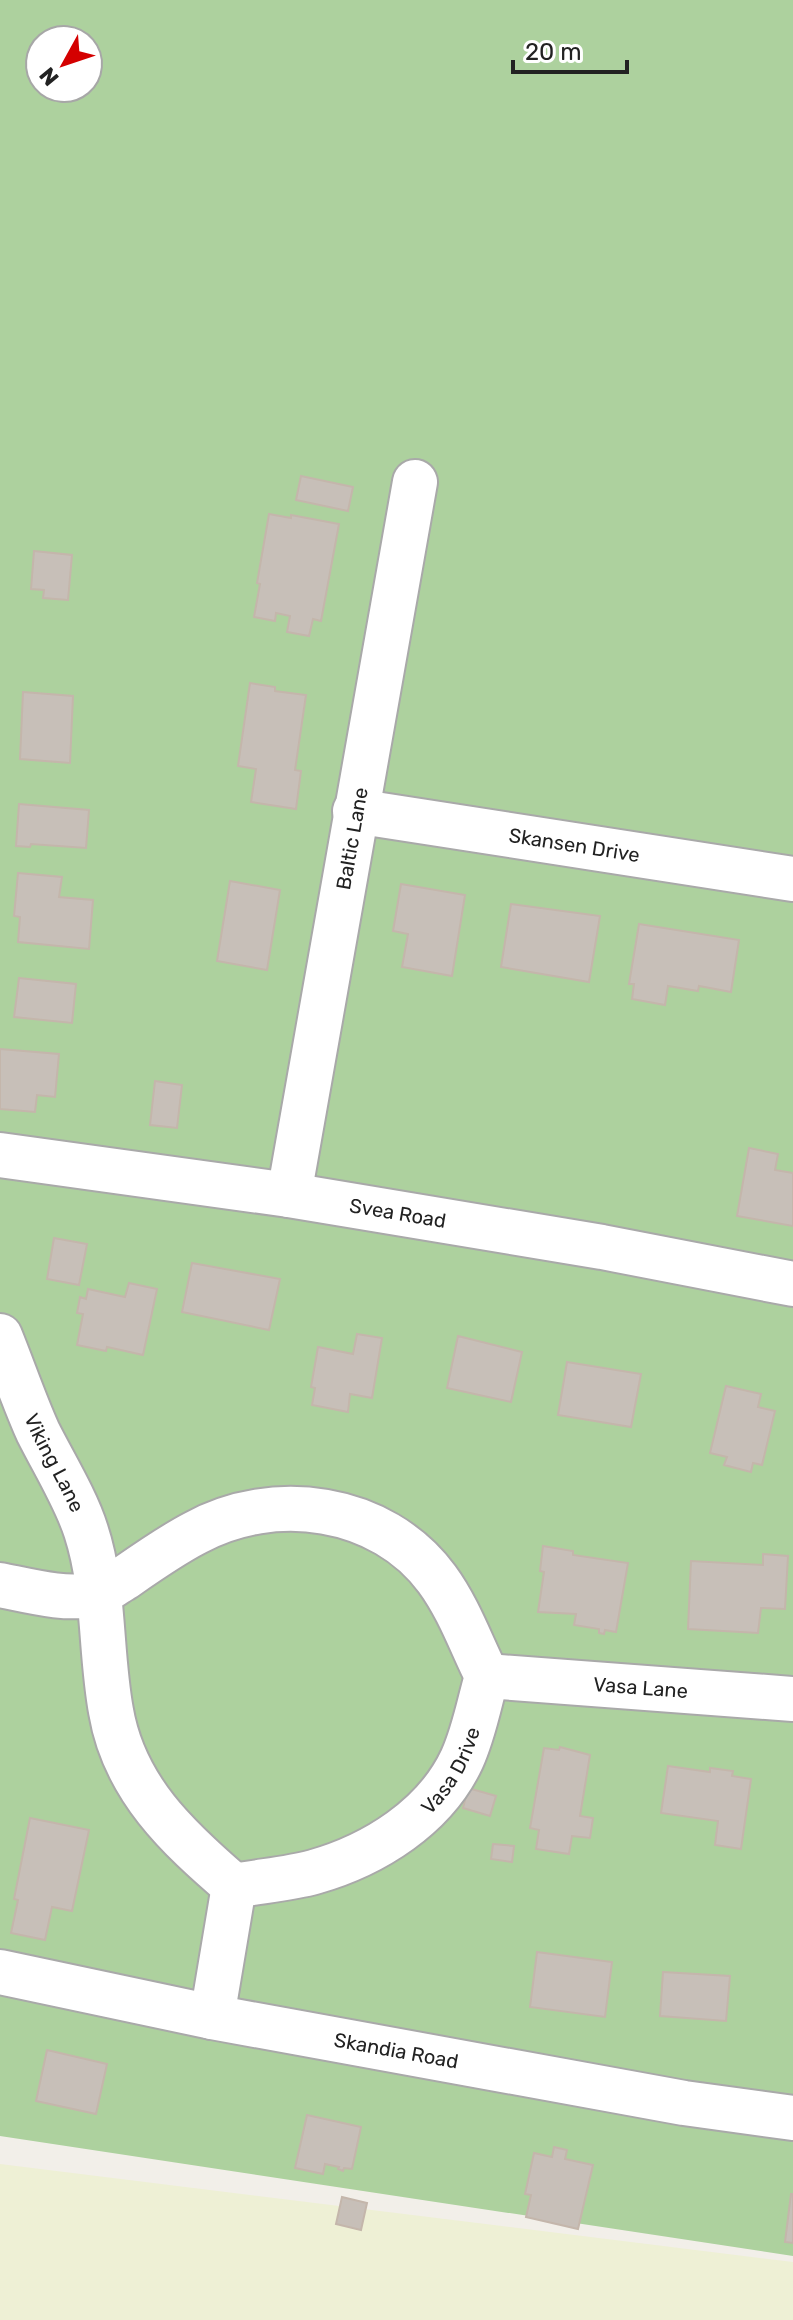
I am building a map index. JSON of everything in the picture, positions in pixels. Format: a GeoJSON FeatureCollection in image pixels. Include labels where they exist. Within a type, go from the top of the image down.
{"type":"FeatureCollection","features":[{"type":"Feature","properties":{"kind":"street","name":"Baltic Lane"},"geometry":{"type":"LineString","coordinates":[[289,1195],[415,482]]}},
{"type":"Feature","properties":{"kind":"street","name":"Skansen Drive"},"geometry":{"type":"LineString","coordinates":[[355,811],[793,879]]}},
{"type":"Feature","properties":{"kind":"street","name":"Svea Road"},"geometry":{"type":"LineString","coordinates":[[0,1155],[289,1195],[602,1247],[793,1284]]}},
{"type":"Feature","properties":{"kind":"street","name":"Viking Lane"},"geometry":{"type":"LineString","coordinates":[[0,1336],[34,1423],[86,1530],[98,1594]]}},
{"type":"Feature","properties":{"kind":"street"},"geometry":{"type":"LineString","coordinates":[[0,1585],[50,1595],[98,1594],[194,1533],[218,1522],[266,1509],[291,1508],[332,1513],[382,1531],[423,1563],[451,1601],[487,1676]]}},
{"type":"Feature","properties":{"kind":"street"},"geometry":{"type":"LineString","coordinates":[[98,1594],[110,1711],[130,1770],[142,1792],[171,1828],[234,1886],[212,2017]]}},
{"type":"Feature","properties":{"kind":"street","name":"Vasa Lane"},"geometry":{"type":"LineString","coordinates":[[487,1676],[793,1699]]}},
{"type":"Feature","properties":{"kind":"street","name":"Vasa Drive"},"geometry":{"type":"LineString","coordinates":[[234,1886],[313,1873],[369,1850],[412,1822],[451,1780],[472,1734],[487,1676]]}},
{"type":"Feature","properties":{"kind":"street","name":"Skandia Road"},"geometry":{"type":"LineString","coordinates":[[0,1972],[212,2017],[684,2103],[793,2118]]}},
{"type":"Feature","properties":{"kind":"green space"},"geometry":{"type":"Polygon","coordinates":[[[0,0],[793,0],[793,2256],[0,2136],[0,0]]]}},
{"type":"Feature","properties":{"kind":"green space"},"geometry":{"type":"Polygon","coordinates":[[[0,2164],[793,2262],[793,2320],[0,2320],[0,2164]]]}},
{"type":"Feature","properties":{"kind":"building"},"geometry":{"type":"Polygon","coordinates":[[[301,476],[353,487],[348,511],[296,500],[301,476]]]}},
{"type":"Feature","properties":{"kind":"building"},"geometry":{"type":"Polygon","coordinates":[[[269,514],[339,524],[321,621],[313,619],[309,636],[287,632],[290,616],[276,613],[275,621],[254,617],[269,514]]]}},
{"type":"Feature","properties":{"kind":"building"},"geometry":{"type":"Polygon","coordinates":[[[34,551],[72,555],[68,600],[43,598],[44,590],[31,589],[34,551]]]}},
{"type":"Feature","properties":{"kind":"building"},"geometry":{"type":"Polygon","coordinates":[[[250,683],[275,687],[275,691],[306,695],[295,770],[301,771],[296,809],[251,802],[256,769],[238,766],[250,683]]]}},
{"type":"Feature","properties":{"kind":"building"},"geometry":{"type":"Polygon","coordinates":[[[23,692],[73,696],[70,763],[20,759],[23,692]]]}},
{"type":"Feature","properties":{"kind":"building"},"geometry":{"type":"Polygon","coordinates":[[[19,804],[89,810],[86,848],[31,844],[30,847],[16,846],[19,804]]]}},
{"type":"Feature","properties":{"kind":"building"},"geometry":{"type":"Polygon","coordinates":[[[18,873],[62,877],[59,897],[93,900],[89,949],[18,942],[20,917],[14,916],[18,873]]]}},
{"type":"Feature","properties":{"kind":"building"},"geometry":{"type":"Polygon","coordinates":[[[230,881],[280,890],[267,970],[217,961],[230,881]]]}},
{"type":"Feature","properties":{"kind":"building"},"geometry":{"type":"Polygon","coordinates":[[[401,884],[465,895],[452,976],[402,967],[408,934],[393,931],[401,884]]]}},
{"type":"Feature","properties":{"kind":"building"},"geometry":{"type":"Polygon","coordinates":[[[511,904],[600,916],[589,982],[501,967],[511,904]]]}},
{"type":"Feature","properties":{"kind":"building"},"geometry":{"type":"Polygon","coordinates":[[[639,924],[739,940],[731,992],[699,986],[698,991],[668,986],[665,1005],[632,999],[634,984],[629,984],[639,924]]]}},
{"type":"Feature","properties":{"kind":"building"},"geometry":{"type":"Polygon","coordinates":[[[19,978],[76,984],[72,1023],[14,1017],[19,978]]]}},
{"type":"Feature","properties":{"kind":"building"},"geometry":{"type":"Polygon","coordinates":[[[0,1049],[59,1054],[55,1097],[37,1095],[35,1112],[0,1109],[0,1049]]]}},
{"type":"Feature","properties":{"kind":"building"},"geometry":{"type":"Polygon","coordinates":[[[155,1081],[182,1085],[177,1128],[150,1125],[155,1081]]]}},
{"type":"Feature","properties":{"kind":"building"},"geometry":{"type":"Polygon","coordinates":[[[749,1148],[778,1154],[775,1170],[793,1173],[793,1226],[737,1216],[749,1148]]]}},
{"type":"Feature","properties":{"kind":"building"},"geometry":{"type":"Polygon","coordinates":[[[54,1238],[87,1244],[79,1285],[47,1279],[54,1238]]]}},
{"type":"Feature","properties":{"kind":"building"},"geometry":{"type":"Polygon","coordinates":[[[192,1263],[280,1279],[269,1330],[182,1312],[192,1263]]]}},
{"type":"Feature","properties":{"kind":"building"},"geometry":{"type":"Polygon","coordinates":[[[129,1283],[157,1289],[143,1355],[107,1347],[106,1351],[77,1345],[83,1314],[77,1313],[80,1297],[86,1299],[88,1289],[125,1297],[129,1283]]]}},
{"type":"Feature","properties":{"kind":"building"},"geometry":{"type":"Polygon","coordinates":[[[357,1334],[382,1338],[372,1398],[350,1394],[348,1412],[312,1405],[315,1388],[311,1387],[318,1347],[353,1354],[357,1334]]]}},
{"type":"Feature","properties":{"kind":"building"},"geometry":{"type":"Polygon","coordinates":[[[458,1336],[522,1352],[511,1402],[447,1388],[458,1336]]]}},
{"type":"Feature","properties":{"kind":"building"},"geometry":{"type":"Polygon","coordinates":[[[567,1362],[641,1374],[631,1427],[558,1415],[567,1362]]]}},
{"type":"Feature","properties":{"kind":"building"},"geometry":{"type":"Polygon","coordinates":[[[726,1386],[761,1394],[758,1407],[775,1411],[762,1465],[753,1463],[751,1472],[724,1465],[727,1457],[710,1453],[726,1386]]]}},
{"type":"Feature","properties":{"kind":"building"},"geometry":{"type":"Polygon","coordinates":[[[543,1546],[573,1551],[573,1555],[628,1563],[616,1632],[605,1630],[604,1634],[599,1633],[599,1629],[574,1625],[576,1614],[538,1612],[544,1572],[540,1571],[543,1546]]]}},
{"type":"Feature","properties":{"kind":"building"},"geometry":{"type":"Polygon","coordinates":[[[763,1554],[788,1556],[785,1609],[761,1608],[758,1633],[688,1629],[691,1561],[763,1565],[763,1554]]]}},
{"type":"Feature","properties":{"kind":"building"},"geometry":{"type":"Polygon","coordinates":[[[560,1747],[590,1755],[580,1816],[593,1818],[590,1838],[572,1836],[569,1854],[536,1849],[539,1830],[530,1828],[544,1748],[559,1750],[560,1747]]]}},
{"type":"Feature","properties":{"kind":"building"},"geometry":{"type":"Polygon","coordinates":[[[668,1766],[710,1772],[710,1768],[733,1771],[732,1776],[751,1779],[741,1849],[715,1845],[718,1821],[661,1813],[668,1766]]]}},
{"type":"Feature","properties":{"kind":"building"},"geometry":{"type":"Polygon","coordinates":[[[468,1788],[496,1796],[490,1816],[463,1808],[468,1788]]]}},
{"type":"Feature","properties":{"kind":"building"},"geometry":{"type":"Polygon","coordinates":[[[30,1818],[89,1830],[72,1911],[52,1907],[45,1940],[11,1933],[18,1900],[14,1899],[30,1818]]]}},
{"type":"Feature","properties":{"kind":"building"},"geometry":{"type":"Polygon","coordinates":[[[493,1844],[514,1846],[512,1862],[491,1859],[493,1844]]]}},
{"type":"Feature","properties":{"kind":"building"},"geometry":{"type":"Polygon","coordinates":[[[537,1952],[612,1962],[605,2017],[530,2007],[537,1952]]]}},
{"type":"Feature","properties":{"kind":"building"},"geometry":{"type":"Polygon","coordinates":[[[663,1972],[730,1976],[726,2021],[660,2016],[663,1972]]]}},
{"type":"Feature","properties":{"kind":"building"},"geometry":{"type":"Polygon","coordinates":[[[47,2050],[107,2064],[96,2114],[36,2101],[47,2050]]]}},
{"type":"Feature","properties":{"kind":"building"},"geometry":{"type":"Polygon","coordinates":[[[307,2115],[361,2127],[352,2169],[344,2168],[343,2171],[325,2164],[323,2174],[295,2168],[307,2115]]]}},
{"type":"Feature","properties":{"kind":"building"},"geometry":{"type":"Polygon","coordinates":[[[554,2147],[567,2150],[565,2159],[593,2165],[578,2229],[526,2217],[531,2195],[525,2194],[534,2153],[552,2157],[554,2147]]]}},
{"type":"Feature","properties":{"kind":"building"},"geometry":{"type":"Polygon","coordinates":[[[793,2194],[793,2243],[785,2242],[793,2194]]]}},
{"type":"Feature","properties":{"kind":"building"},"geometry":{"type":"Polygon","coordinates":[[[342,2197],[367,2203],[361,2230],[336,2224],[342,2197]]]}}]}
